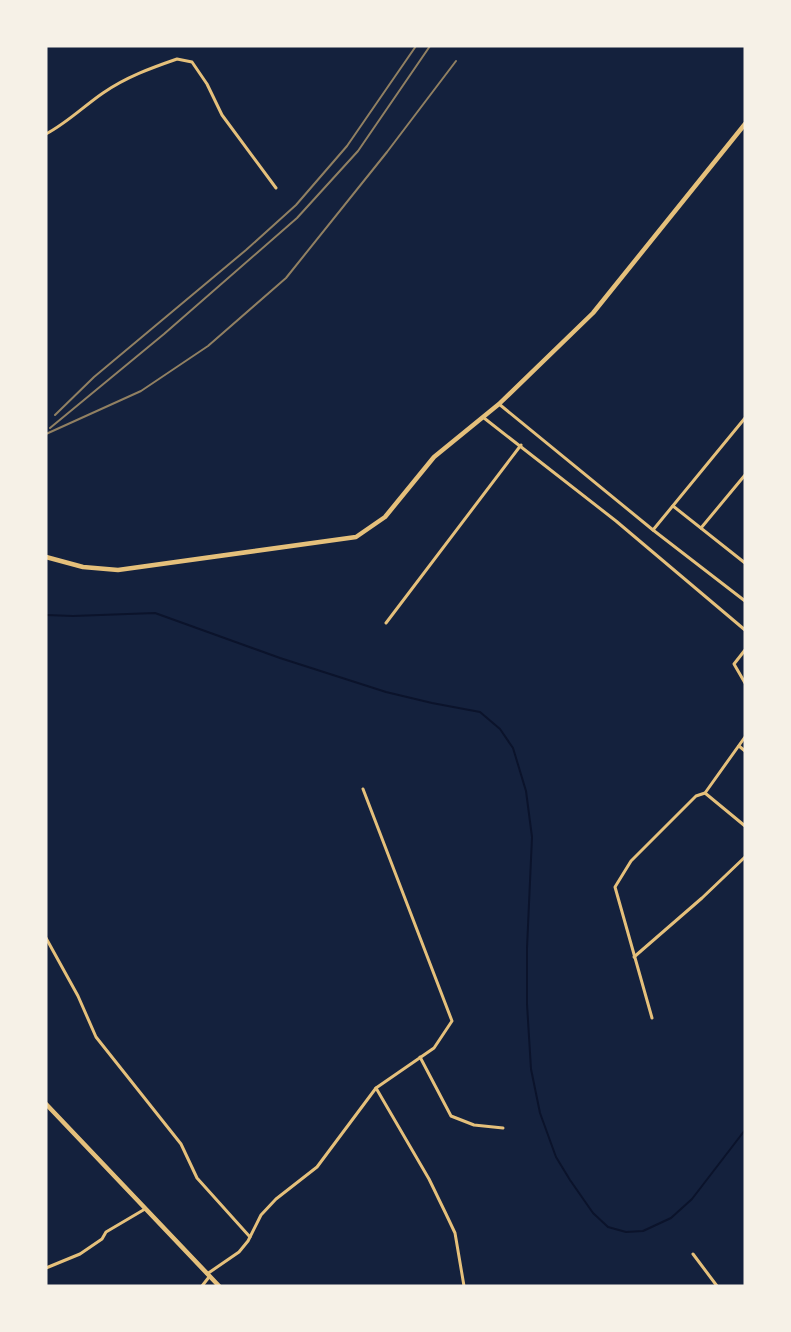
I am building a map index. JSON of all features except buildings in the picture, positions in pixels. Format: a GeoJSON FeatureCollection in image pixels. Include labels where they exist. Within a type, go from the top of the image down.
{"type":"FeatureCollection","features":[{"type":"Feature","properties":{"kind":"street"},"geometry":{"type":"LineString","coordinates":[[46,134],[58,128],[104,92],[143,70],[177,60],[192,62],[207,84],[222,115],[276,188]]}},
{"type":"Feature","properties":{"kind":"street"},"geometry":{"type":"LineString","coordinates":[[46,557],[82,567],[118,570],[356,537],[385,517],[434,457],[484,418],[594,313],[745,124]]}},
{"type":"Feature","properties":{"kind":"street"},"geometry":{"type":"LineString","coordinates":[[499,404],[653,530],[745,601]]}},
{"type":"Feature","properties":{"kind":"street"},"geometry":{"type":"LineString","coordinates":[[484,418],[616,521],[745,630]]}},
{"type":"Feature","properties":{"kind":"street"},"geometry":{"type":"LineString","coordinates":[[653,530],[745,418]]}},
{"type":"Feature","properties":{"kind":"street"},"geometry":{"type":"LineString","coordinates":[[386,623],[521,445]]}},
{"type":"Feature","properties":{"kind":"street"},"geometry":{"type":"LineString","coordinates":[[701,528],[745,475]]}},
{"type":"Feature","properties":{"kind":"street"},"geometry":{"type":"LineString","coordinates":[[673,506],[745,563]]}},
{"type":"Feature","properties":{"kind":"street"},"geometry":{"type":"LineString","coordinates":[[745,650],[734,664],[745,683]]}},
{"type":"Feature","properties":{"kind":"street"},"geometry":{"type":"LineString","coordinates":[[652,1018],[615,887],[631,861],[696,796],[705,793],[745,737]]}},
{"type":"Feature","properties":{"kind":"street"},"geometry":{"type":"LineString","coordinates":[[739,746],[745,751]]}},
{"type":"Feature","properties":{"kind":"street"},"geometry":{"type":"LineString","coordinates":[[202,1286],[208,1275],[239,1252],[250,1237],[261,1215],[276,1199],[318,1167],[376,1088],[434,1048],[452,1021],[363,789]]}},
{"type":"Feature","properties":{"kind":"street"},"geometry":{"type":"LineString","coordinates":[[705,793],[745,826]]}},
{"type":"Feature","properties":{"kind":"street"},"geometry":{"type":"LineString","coordinates":[[634,957],[702,898],[745,857]]}},
{"type":"Feature","properties":{"kind":"street"},"geometry":{"type":"LineString","coordinates":[[46,938],[78,996],[96,1037],[181,1144],[198,1178],[250,1237]]}},
{"type":"Feature","properties":{"kind":"street"},"geometry":{"type":"LineString","coordinates":[[420,1057],[451,1116],[474,1125],[503,1128]]}},
{"type":"Feature","properties":{"kind":"street"},"geometry":{"type":"LineString","coordinates":[[376,1088],[429,1179],[455,1233],[464,1286]]}},
{"type":"Feature","properties":{"kind":"street"},"geometry":{"type":"LineString","coordinates":[[46,1104],[219,1286]]}},
{"type":"Feature","properties":{"kind":"street"},"geometry":{"type":"LineString","coordinates":[[46,1268],[80,1254],[102,1239],[106,1232],[145,1209]]}},
{"type":"Feature","properties":{"kind":"street"},"geometry":{"type":"LineString","coordinates":[[693,1254],[718,1286]]}},
{"type":"Feature","properties":{"kind":"waterway"},"geometry":{"type":"LineString","coordinates":[[46,615],[155,613],[280,658],[386,692],[480,712],[500,729],[513,748],[526,791],[532,837],[527,948],[527,1004],[531,1069],[540,1113],[556,1157],[570,1180],[593,1213],[608,1227],[626,1232],[643,1231],[671,1218],[692,1199],[745,1130]]}},
{"type":"Feature","properties":{"kind":"railway"},"geometry":{"type":"LineString","coordinates":[[55,415],[94,377],[246,250],[296,205],[347,146],[416,46]]}},
{"type":"Feature","properties":{"kind":"railway"},"geometry":{"type":"LineString","coordinates":[[50,428],[164,334],[297,218],[358,151],[430,46]]}},
{"type":"Feature","properties":{"kind":"railway"},"geometry":{"type":"LineString","coordinates":[[46,434],[141,391],[208,346],[286,278],[387,152],[456,61]]}}]}
